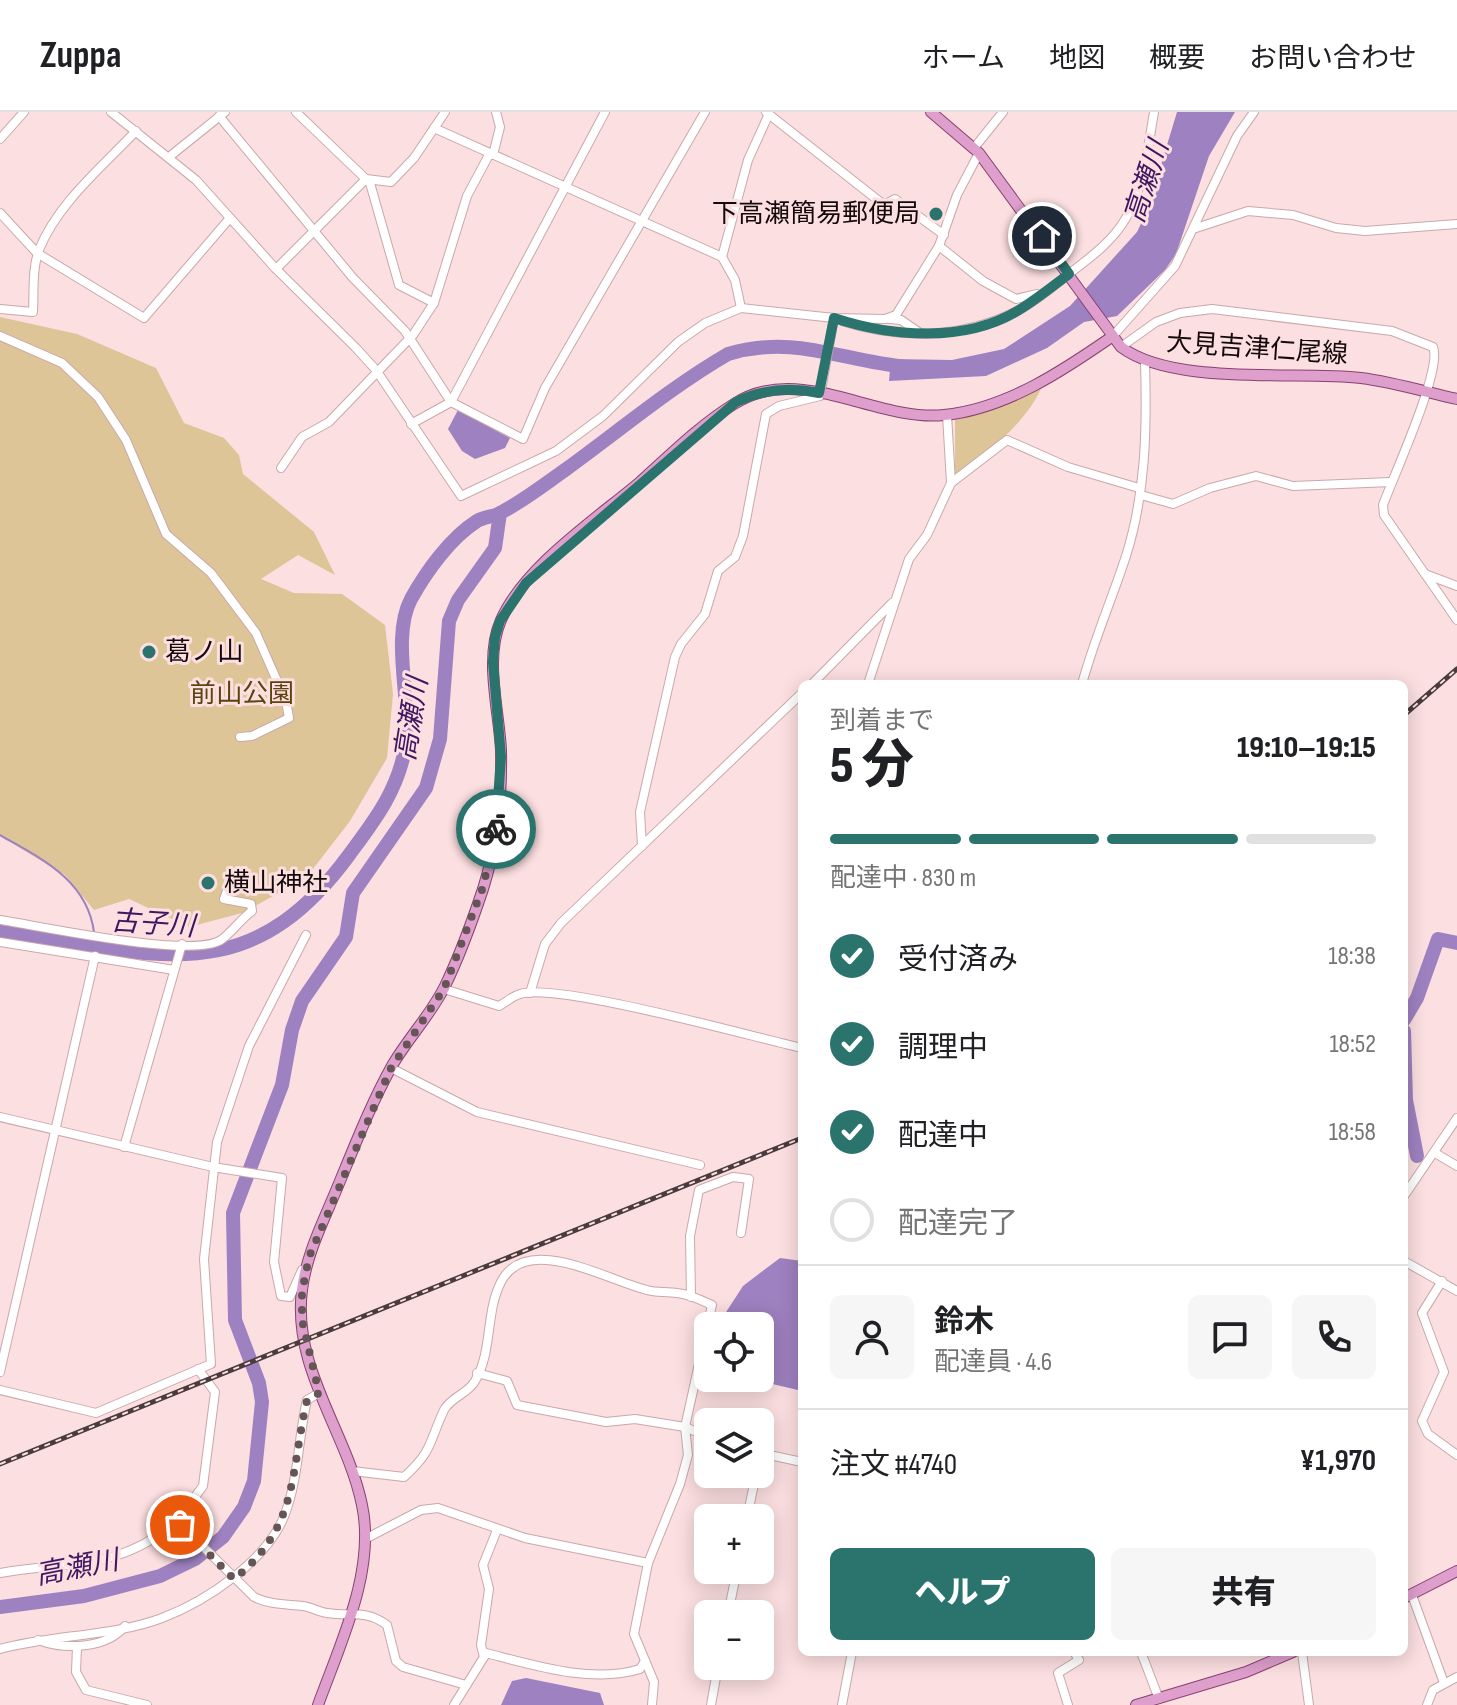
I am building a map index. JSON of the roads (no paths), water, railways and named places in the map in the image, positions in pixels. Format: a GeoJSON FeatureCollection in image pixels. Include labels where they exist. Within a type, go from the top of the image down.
{"type":"FeatureCollection","features":[{"type":"Feature","properties":{"kind":"main road","name":"大見吉津仁尾線"},"geometry":{"type":"LineString","coordinates":[[931,112],[977,150],[1121,347],[1145,362],[1188,369],[1365,379],[1457,399]]}},
{"type":"Feature","properties":{"kind":"main road"},"geometry":{"type":"LineString","coordinates":[[318,1705],[360,1580],[365,1539],[363,1509],[352,1471],[319,1393],[302,1320],[302,1292],[309,1257],[391,1068],[444,989],[492,857],[501,757],[493,662],[495,637],[514,596],[541,567],[736,402],[768,391],[798,389],[894,412],[947,415],[1048,379],[1113,336]]}},
{"type":"Feature","properties":{"kind":"main road"},"geometry":{"type":"LineString","coordinates":[[1408,1596],[1457,1571]]}},
{"type":"Feature","properties":{"kind":"main road"},"geometry":{"type":"LineString","coordinates":[[1136,1705],[1164,1700],[1284,1656]]}},
{"type":"Feature","properties":{"kind":"street"},"geometry":{"type":"LineString","coordinates":[[0,139],[24,112]]}},
{"type":"Feature","properties":{"kind":"street"},"geometry":{"type":"LineString","coordinates":[[111,112],[169,157],[376,370],[461,496],[556,451],[603,416],[678,342],[705,323],[741,308],[834,318],[901,320],[922,334]]}},
{"type":"Feature","properties":{"kind":"street"},"geometry":{"type":"LineString","coordinates":[[296,112],[366,179],[377,197],[399,285],[434,303]]}},
{"type":"Feature","properties":{"kind":"street"},"geometry":{"type":"LineString","coordinates":[[366,179],[391,182],[414,158],[445,112]]}},
{"type":"Feature","properties":{"kind":"street"},"geometry":{"type":"LineString","coordinates":[[281,468],[302,437],[329,422],[410,338],[434,303],[467,196],[491,154],[500,127],[496,112]]}},
{"type":"Feature","properties":{"kind":"street"},"geometry":{"type":"LineString","coordinates":[[411,424],[451,402],[605,112]]}},
{"type":"Feature","properties":{"kind":"street"},"geometry":{"type":"LineString","coordinates":[[169,157],[222,114],[314,232],[410,338],[451,402],[523,439],[545,388],[705,112]]}},
{"type":"Feature","properties":{"kind":"street"},"geometry":{"type":"LineString","coordinates":[[885,319],[896,315],[939,246],[977,150],[1003,112]]}},
{"type":"Feature","properties":{"kind":"street"},"geometry":{"type":"LineString","coordinates":[[834,318],[887,332],[922,334],[998,320],[1044,292],[1102,248],[1128,215],[1146,160],[1154,112]]}},
{"type":"Feature","properties":{"kind":"street"},"geometry":{"type":"LineString","coordinates":[[1113,336],[1163,283],[1196,228],[1237,136],[1254,112]]}},
{"type":"Feature","properties":{"kind":"street"},"geometry":{"type":"LineString","coordinates":[[722,257],[748,160],[767,114],[884,205],[895,199],[944,235]]}},
{"type":"Feature","properties":{"kind":"street"},"geometry":{"type":"LineString","coordinates":[[434,128],[722,257],[735,280],[741,308]]}},
{"type":"Feature","properties":{"kind":"street"},"geometry":{"type":"LineString","coordinates":[[0,309],[33,312],[37,253],[63,210],[136,131]]}},
{"type":"Feature","properties":{"kind":"street"},"geometry":{"type":"LineString","coordinates":[[276,269],[366,179]]}},
{"type":"Feature","properties":{"kind":"street"},"geometry":{"type":"LineString","coordinates":[[1196,228],[1248,211],[1293,215],[1336,228],[1365,231],[1457,224]]}},
{"type":"Feature","properties":{"kind":"street"},"geometry":{"type":"LineString","coordinates":[[0,213],[37,253],[144,318],[230,218]]}},
{"type":"Feature","properties":{"kind":"street"},"geometry":{"type":"LineString","coordinates":[[939,246],[983,281],[1016,299],[1044,292]]}},
{"type":"Feature","properties":{"kind":"street"},"geometry":{"type":"LineString","coordinates":[[1121,347],[1156,322],[1180,313],[1212,309],[1392,331],[1433,347],[1436,357],[1416,424],[1383,505],[1384,515],[1457,620]]}},
{"type":"Feature","properties":{"kind":"street"},"geometry":{"type":"LineString","coordinates":[[642,846],[640,812],[675,657],[705,614],[718,571],[735,557],[743,536],[766,414],[779,406],[820,396],[834,318]]}},
{"type":"Feature","properties":{"kind":"street"},"geometry":{"type":"LineString","coordinates":[[0,336],[62,363],[84,380],[117,423],[166,534],[211,573],[256,633],[286,701],[289,718],[252,736],[240,737]]}},
{"type":"Feature","properties":{"kind":"street"},"geometry":{"type":"LineString","coordinates":[[1083,680],[1126,555],[1140,491],[1147,437],[1145,362]]}},
{"type":"Feature","properties":{"kind":"street"},"geometry":{"type":"LineString","coordinates":[[947,415],[951,483]]}},
{"type":"Feature","properties":{"kind":"street"},"geometry":{"type":"LineString","coordinates":[[869,680],[909,559],[927,535],[951,483],[1007,440],[1068,467],[1173,504],[1210,488],[1256,476],[1293,486],[1391,482]]}},
{"type":"Feature","properties":{"kind":"street"},"geometry":{"type":"LineString","coordinates":[[1425,574],[1457,586]]}},
{"type":"Feature","properties":{"kind":"street"},"geometry":{"type":"LineString","coordinates":[[816,680],[893,603]]}},
{"type":"Feature","properties":{"kind":"street"},"geometry":{"type":"LineString","coordinates":[[530,993],[545,944],[553,934],[798,697]]}},
{"type":"Feature","properties":{"kind":"street"},"geometry":{"type":"LineString","coordinates":[[0,920],[134,943],[182,944],[221,940],[252,911],[251,904],[224,899],[228,888],[242,885]]}},
{"type":"Feature","properties":{"kind":"street"},"geometry":{"type":"LineString","coordinates":[[0,1390],[96,1413],[211,1364],[204,1259],[215,1167],[244,1057],[306,935]]}},
{"type":"Feature","properties":{"kind":"street"},"geometry":{"type":"LineString","coordinates":[[0,942],[175,968]]}},
{"type":"Feature","properties":{"kind":"street"},"geometry":{"type":"LineString","coordinates":[[124,1147],[182,944]]}},
{"type":"Feature","properties":{"kind":"street"},"geometry":{"type":"LineString","coordinates":[[0,1372],[95,956]]}},
{"type":"Feature","properties":{"kind":"street"},"geometry":{"type":"LineString","coordinates":[[444,989],[499,1006],[530,993],[582,997],[798,1047]]}},
{"type":"Feature","properties":{"kind":"street"},"geometry":{"type":"LineString","coordinates":[[391,1068],[477,1112],[700,1165]]}},
{"type":"Feature","properties":{"kind":"street"},"geometry":{"type":"LineString","coordinates":[[0,1117],[215,1167],[282,1178],[274,1262],[281,1296],[290,1297],[294,1293],[309,1257]]}},
{"type":"Feature","properties":{"kind":"street"},"geometry":{"type":"LineString","coordinates":[[1408,1190],[1457,1118]]}},
{"type":"Feature","properties":{"kind":"street"},"geometry":{"type":"LineString","coordinates":[[1435,1153],[1457,1166]]}},
{"type":"Feature","properties":{"kind":"street"},"geometry":{"type":"LineString","coordinates":[[691,1297],[690,1236],[699,1190],[733,1177],[749,1179],[741,1233]]}},
{"type":"Feature","properties":{"kind":"street"},"geometry":{"type":"LineString","coordinates":[[352,1471],[404,1477],[424,1459],[445,1409],[475,1383],[487,1351],[491,1310],[499,1285],[518,1263],[534,1259],[596,1270],[648,1291],[691,1297],[712,1305],[685,1427],[688,1455],[680,1484],[648,1563],[634,1634],[654,1682],[652,1705]]}},
{"type":"Feature","properties":{"kind":"street"},"geometry":{"type":"LineString","coordinates":[[1408,1263],[1457,1291]]}},
{"type":"Feature","properties":{"kind":"street"},"geometry":{"type":"LineString","coordinates":[[1442,1281],[1422,1313],[1444,1372],[1422,1421],[1428,1434],[1457,1455]]}},
{"type":"Feature","properties":{"kind":"street"},"geometry":{"type":"LineString","coordinates":[[0,1573],[113,1560],[139,1549],[178,1523],[203,1486],[208,1452],[215,1392],[198,1369]]}},
{"type":"Feature","properties":{"kind":"street"},"geometry":{"type":"LineString","coordinates":[[477,1373],[507,1381],[517,1405],[571,1412],[606,1422],[635,1419],[694,1431]]}},
{"type":"Feature","properties":{"kind":"street"},"geometry":{"type":"LineString","coordinates":[[0,1649],[162,1618],[234,1579],[271,1540],[285,1516],[298,1469],[307,1400],[319,1393]]}},
{"type":"Feature","properties":{"kind":"street"},"geometry":{"type":"LineString","coordinates":[[774,1457],[798,1461]]}},
{"type":"Feature","properties":{"kind":"street"},"geometry":{"type":"LineString","coordinates":[[365,1539],[421,1510],[438,1508],[497,1530],[648,1563]]}},
{"type":"Feature","properties":{"kind":"street"},"geometry":{"type":"LineString","coordinates":[[178,1523],[254,1597],[270,1605],[305,1606],[327,1613],[350,1612],[375,1617],[387,1625],[396,1661],[403,1667],[466,1685]]}},
{"type":"Feature","properties":{"kind":"street"},"geometry":{"type":"LineString","coordinates":[[484,1657],[481,1645],[489,1589],[483,1565],[497,1530]]}},
{"type":"Feature","properties":{"kind":"street"},"geometry":{"type":"LineString","coordinates":[[1408,1596],[1444,1683]]}},
{"type":"Feature","properties":{"kind":"street"},"geometry":{"type":"LineString","coordinates":[[37,1640],[54,1646],[77,1647],[115,1637],[125,1626]]}},
{"type":"Feature","properties":{"kind":"street"},"geometry":{"type":"LineString","coordinates":[[77,1647],[76,1672],[86,1690],[147,1705]]}},
{"type":"Feature","properties":{"kind":"street"},"geometry":{"type":"LineString","coordinates":[[454,1705],[486,1653],[528,1664],[607,1674],[640,1669],[645,1661]]}},
{"type":"Feature","properties":{"kind":"street"},"geometry":{"type":"LineString","coordinates":[[842,1705],[851,1656]]}},
{"type":"Feature","properties":{"kind":"street"},"geometry":{"type":"LineString","coordinates":[[1068,1705],[1058,1673],[1079,1660],[1076,1656]]}},
{"type":"Feature","properties":{"kind":"street"},"geometry":{"type":"LineString","coordinates":[[1143,1656],[1164,1700]]}},
{"type":"Feature","properties":{"kind":"street"},"geometry":{"type":"LineString","coordinates":[[1303,1656],[1309,1705]]}},
{"type":"Feature","properties":{"kind":"street"},"geometry":{"type":"LineString","coordinates":[[1427,1705],[1433,1690],[1457,1677]]}},
{"type":"Feature","properties":{"kind":"street"},"geometry":{"type":"LineString","coordinates":[[711,1705],[715,1680]]}},
{"type":"Feature","properties":{"kind":"waterway","name":"古子川"},"geometry":{"type":"LineString","coordinates":[[0,932],[102,948],[191,954],[231,947],[271,930],[310,900],[349,855],[376,818],[390,792],[401,765],[407,732],[402,652],[405,615],[424,578],[467,528],[525,498],[666,395],[728,354],[775,347],[797,348],[907,367]]}},
{"type":"Feature","properties":{"kind":"waterway","name":"高瀬川"},"geometry":{"type":"LineString","coordinates":[[0,1607],[84,1596],[160,1576],[195,1559],[223,1537],[244,1507],[254,1481],[262,1402],[259,1383],[235,1320],[233,1213],[282,1085],[292,1030],[302,1001],[346,937],[353,893],[426,788],[440,739],[449,621],[458,600],[495,548],[500,513]]}},
{"type":"Feature","properties":{"kind":"waterway"},"geometry":{"type":"LineString","coordinates":[[0,835],[46,863],[72,885],[90,914],[94,932]]}},
{"type":"Feature","properties":{"kind":"waterway"},"geometry":{"type":"LineString","coordinates":[[95,938],[96,946]]}},
{"type":"Feature","properties":{"kind":"waterway"},"geometry":{"type":"LineString","coordinates":[[1408,1013],[1417,998],[1438,939],[1457,943]]}},
{"type":"Feature","properties":{"kind":"waterway"},"geometry":{"type":"LineString","coordinates":[[1408,1110],[1417,1156]]}},
{"type":"Feature","properties":{"kind":"railway"},"geometry":{"type":"LineString","coordinates":[[1408,712],[1457,669]]}},
{"type":"Feature","properties":{"kind":"railway"},"geometry":{"type":"LineString","coordinates":[[0,1464],[798,1140]]}},
{"type":"Feature","properties":{"kind":"place","name":"下高瀬簡易郵便局"},"geometry":{"type":"Point","coordinates":[936,214]}},
{"type":"Feature","properties":{"kind":"place","name":"葛ノ山"},"geometry":{"type":"Point","coordinates":[149,652]}},
{"type":"Feature","properties":{"kind":"place","name":"横山神社"},"geometry":{"type":"Point","coordinates":[208,883]}},
{"type":"Feature","properties":{"kind":"park label","name":"前山公園"},"geometry":{"type":"Point","coordinates":[242,694]}}]}
